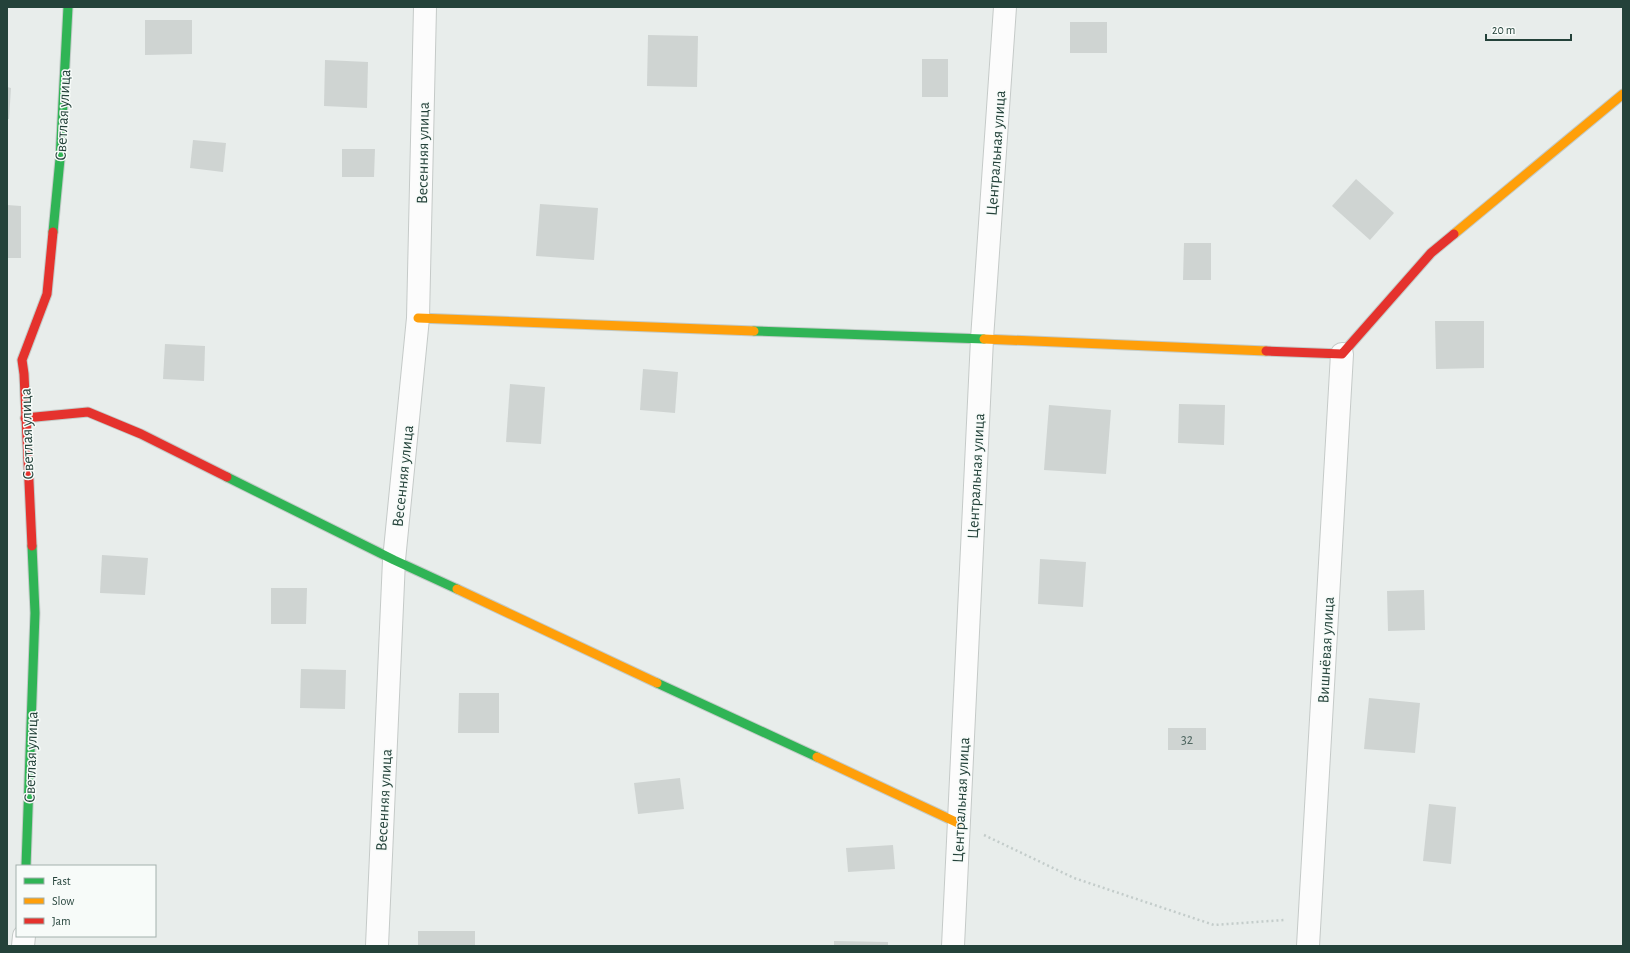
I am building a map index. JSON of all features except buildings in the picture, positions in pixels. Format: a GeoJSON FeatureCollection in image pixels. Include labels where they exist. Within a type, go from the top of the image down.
{"type":"FeatureCollection","features":[{"type":"Feature","properties":{"kind":"street","name":"Светлая улица"},"geometry":{"type":"LineString","coordinates":[[26,865],[35,613],[24,374],[22,360],[47,294],[60,159],[68,7]]}},
{"type":"Feature","properties":{"kind":"street","name":"Весенняя улица"},"geometry":{"type":"LineString","coordinates":[[377,946],[394,560],[418,318],[425,7]]}},
{"type":"Feature","properties":{"kind":"street","name":"Центральная улица"},"geometry":{"type":"LineString","coordinates":[[953,946],[982,339],[1005,7]]}},
{"type":"Feature","properties":{"kind":"street"},"geometry":{"type":"LineString","coordinates":[[418,318],[1342,354],[1431,253],[1623,94]]}},
{"type":"Feature","properties":{"kind":"street","name":"Вишнёвая улица"},"geometry":{"type":"LineString","coordinates":[[1308,946],[1342,354]]}},
{"type":"Feature","properties":{"kind":"street"},"geometry":{"type":"LineString","coordinates":[[25,418],[88,412],[141,434],[394,560],[958,823]]}},
{"type":"Feature","properties":{"kind":"path"},"geometry":{"type":"LineString","coordinates":[[958,823],[1074,878],[1214,925],[1310,918]]}},
{"type":"Feature","properties":{"kind":"traffic: fast"},"geometry":{"type":"LineString","coordinates":[[53,232],[60,159],[68,7]]}},
{"type":"Feature","properties":{"kind":"traffic: fast"},"geometry":{"type":"LineString","coordinates":[[754,331],[984,339]]}},
{"type":"Feature","properties":{"kind":"traffic: fast"},"geometry":{"type":"LineString","coordinates":[[227,477],[394,560],[457,589]]}},
{"type":"Feature","properties":{"kind":"traffic: fast"},"geometry":{"type":"LineString","coordinates":[[26,865],[35,613],[32,546]]}},
{"type":"Feature","properties":{"kind":"traffic: fast"},"geometry":{"type":"LineString","coordinates":[[657,683],[817,757]]}},
{"type":"Feature","properties":{"kind":"traffic: slow"},"geometry":{"type":"LineString","coordinates":[[1454,234],[1623,94]]}},
{"type":"Feature","properties":{"kind":"traffic: slow"},"geometry":{"type":"LineString","coordinates":[[418,318],[754,331]]}},
{"type":"Feature","properties":{"kind":"traffic: slow"},"geometry":{"type":"LineString","coordinates":[[984,339],[1266,351]]}},
{"type":"Feature","properties":{"kind":"traffic: slow"},"geometry":{"type":"LineString","coordinates":[[457,589],[657,683]]}},
{"type":"Feature","properties":{"kind":"traffic: slow"},"geometry":{"type":"LineString","coordinates":[[817,757],[958,823]]}},
{"type":"Feature","properties":{"kind":"traffic: jam"},"geometry":{"type":"LineString","coordinates":[[32,546],[24,374],[22,360],[47,294],[53,232]]}},
{"type":"Feature","properties":{"kind":"traffic: jam"},"geometry":{"type":"LineString","coordinates":[[1266,351],[1342,354],[1431,253],[1454,234]]}},
{"type":"Feature","properties":{"kind":"traffic: jam"},"geometry":{"type":"LineString","coordinates":[[25,418],[88,412],[141,434],[227,477]]}}]}
